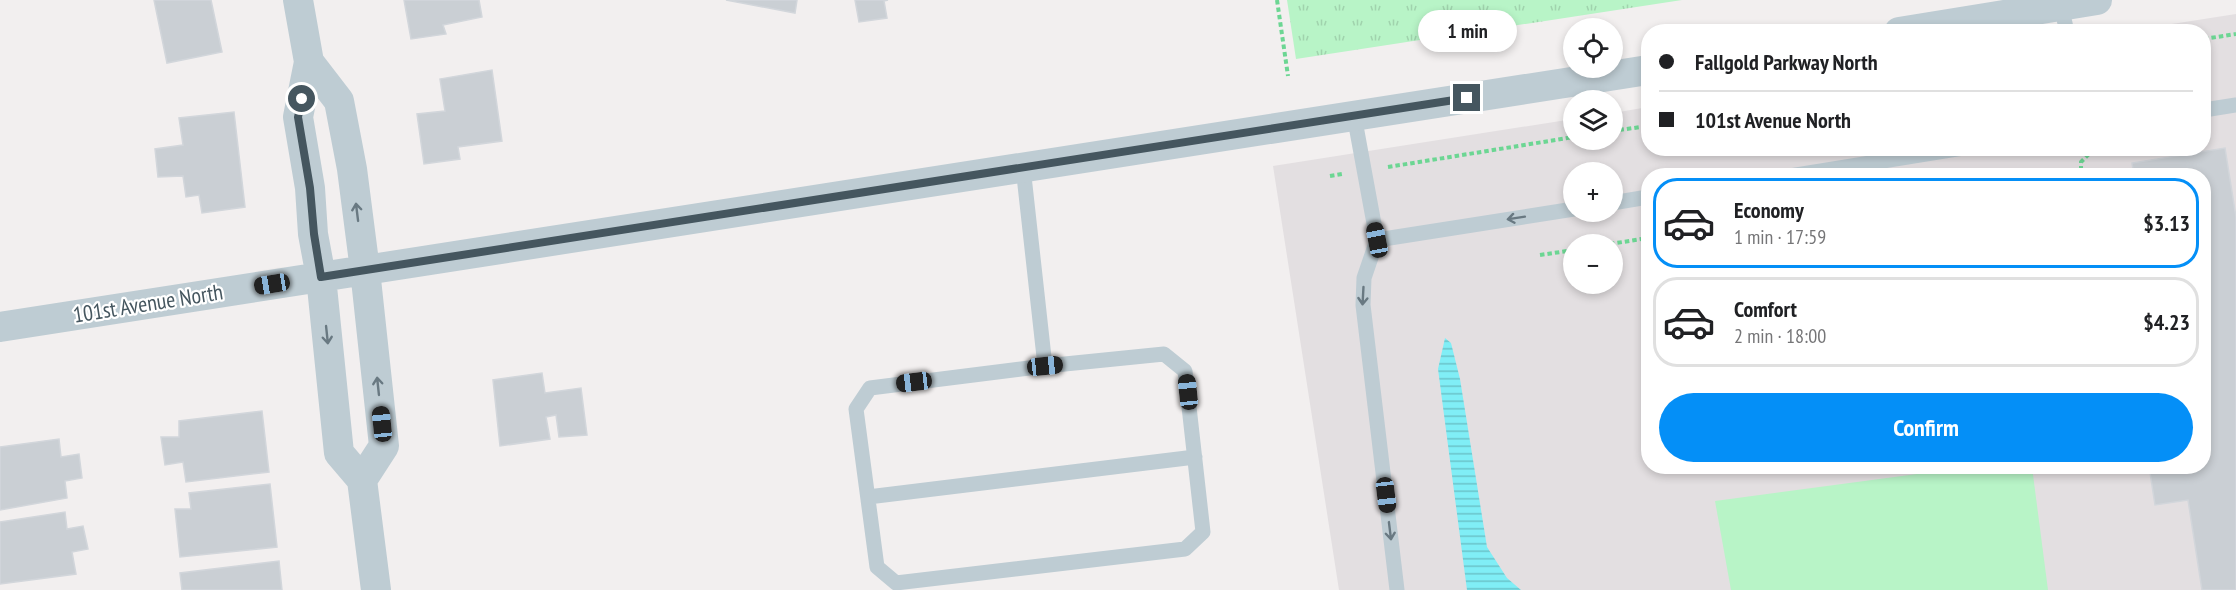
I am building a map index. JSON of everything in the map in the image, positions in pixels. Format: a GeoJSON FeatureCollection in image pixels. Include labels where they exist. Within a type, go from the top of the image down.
{"type":"FeatureCollection","features":[{"type":"Feature","properties":{"kind":"street"},"geometry":{"type":"LineString","coordinates":[[298,0],[309,62],[298,117],[321,277],[339,453],[362,480],[376,590]]}},
{"type":"Feature","properties":{"kind":"street"},"geometry":{"type":"LineString","coordinates":[[2001,24],[2064,19],[2097,0]]}},
{"type":"Feature","properties":{"kind":"street"},"geometry":{"type":"LineString","coordinates":[[309,62],[339,100],[365,270],[384,446],[362,480]]}},
{"type":"Feature","properties":{"kind":"street","name":"101st Avenue North"},"geometry":{"type":"LineString","coordinates":[[0,327],[1641,71]]}},
{"type":"Feature","properties":{"kind":"lane"},"geometry":{"type":"LineString","coordinates":[[2211,109],[2236,105]]}},
{"type":"Feature","properties":{"kind":"lane"},"geometry":{"type":"LineString","coordinates":[[1354,115],[1377,240],[1364,279],[1362,305],[1397,590]]}},
{"type":"Feature","properties":{"kind":"lane"},"geometry":{"type":"LineString","coordinates":[[1839,168],[1914,156]]}},
{"type":"Feature","properties":{"kind":"lane"},"geometry":{"type":"LineString","coordinates":[[1023,166],[1045,366]]}},
{"type":"Feature","properties":{"kind":"lane"},"geometry":{"type":"LineString","coordinates":[[1623,201],[1641,198]]}},
{"type":"Feature","properties":{"kind":"lane"},"geometry":{"type":"LineString","coordinates":[[1377,240],[1563,211]]}},
{"type":"Feature","properties":{"kind":"lane"},"geometry":{"type":"LineString","coordinates":[[1164,354],[1185,371],[1195,456],[1203,532],[1185,549],[896,583],[877,567],[856,409],[870,388],[1164,354]]}},
{"type":"Feature","properties":{"kind":"lane"},"geometry":{"type":"LineString","coordinates":[[868,497],[1195,456]]}},
{"type":"Feature","properties":{"kind":"path"},"geometry":{"type":"LineString","coordinates":[[1277,0],[1288,76]]}},
{"type":"Feature","properties":{"kind":"path"},"geometry":{"type":"LineString","coordinates":[[2211,38],[2236,34]]}},
{"type":"Feature","properties":{"kind":"path"},"geometry":{"type":"LineString","coordinates":[[1623,129],[1641,127]]}},
{"type":"Feature","properties":{"kind":"path"},"geometry":{"type":"LineString","coordinates":[[1330,176],[1563,139]]}},
{"type":"Feature","properties":{"kind":"path"},"geometry":{"type":"LineString","coordinates":[[1623,242],[1641,239]]}},
{"type":"Feature","properties":{"kind":"path"},"geometry":{"type":"LineString","coordinates":[[1540,255],[1563,252]]}},
{"type":"Feature","properties":{"kind":"shaded area"},"geometry":{"type":"Polygon","coordinates":[[[2236,14],[2236,590],[1339,590],[1273,166],[1563,121],[1563,150],[1623,150],[1623,111],[1641,108],[1641,156],[2211,156],[2211,24],[2172,24],[2236,14]]]}},
{"type":"Feature","properties":{"kind":"green space"},"geometry":{"type":"Polygon","coordinates":[[[1287,0],[1682,0],[1563,18],[1296,59],[1287,0]]]}},
{"type":"Feature","properties":{"kind":"green space"},"geometry":{"type":"Polygon","coordinates":[[[1917,474],[2033,474],[2048,590],[1731,590],[1715,501],[1917,474]]]}},
{"type":"Feature","properties":{"kind":"water"},"geometry":{"type":"Polygon","coordinates":[[[1445,338],[1451,343],[1460,379],[1487,547],[1507,578],[1521,590],[1467,590],[1438,369],[1445,338]]]}},
{"type":"Feature","properties":{"kind":"building"},"geometry":{"type":"Polygon","coordinates":[[[154,0],[211,0],[222,52],[167,63],[154,0]]]}},
{"type":"Feature","properties":{"kind":"building"},"geometry":{"type":"Polygon","coordinates":[[[404,0],[479,0],[482,17],[443,25],[446,34],[411,39],[404,0]]]}},
{"type":"Feature","properties":{"kind":"building"},"geometry":{"type":"Polygon","coordinates":[[[726,0],[797,0],[795,13],[726,0]]]}},
{"type":"Feature","properties":{"kind":"building"},"geometry":{"type":"Polygon","coordinates":[[[855,0],[888,0],[884,1],[887,18],[859,22],[855,0]]]}},
{"type":"Feature","properties":{"kind":"building"},"geometry":{"type":"Polygon","coordinates":[[[492,70],[502,141],[458,147],[460,159],[424,164],[417,114],[445,111],[440,79],[492,70]]]}},
{"type":"Feature","properties":{"kind":"building"},"geometry":{"type":"Polygon","coordinates":[[[234,112],[245,207],[202,213],[199,195],[186,197],[183,176],[158,177],[155,149],[183,145],[179,118],[234,112]]]}},
{"type":"Feature","properties":{"kind":"building"},"geometry":{"type":"Polygon","coordinates":[[[2225,148],[2236,217],[2236,590],[2202,590],[2188,500],[2155,505],[2150,474],[2211,474],[2211,168],[2133,168],[2132,163],[2175,156],[2211,156],[2211,150],[2225,148]]]}},
{"type":"Feature","properties":{"kind":"building"},"geometry":{"type":"Polygon","coordinates":[[[542,373],[545,393],[581,388],[587,435],[559,437],[556,415],[546,417],[550,439],[500,446],[493,380],[542,373]]]}},
{"type":"Feature","properties":{"kind":"building"},"geometry":{"type":"Polygon","coordinates":[[[262,411],[269,472],[186,482],[183,462],[165,465],[161,437],[179,437],[179,421],[262,411]]]}},
{"type":"Feature","properties":{"kind":"building"},"geometry":{"type":"Polygon","coordinates":[[[59,439],[61,457],[79,454],[82,478],[65,481],[67,498],[0,510],[0,447],[59,439]]]}},
{"type":"Feature","properties":{"kind":"building"},"geometry":{"type":"Polygon","coordinates":[[[270,484],[277,547],[180,557],[175,509],[191,509],[189,493],[270,484]]]}},
{"type":"Feature","properties":{"kind":"building"},"geometry":{"type":"Polygon","coordinates":[[[65,512],[67,529],[83,526],[88,549],[72,552],[76,574],[0,584],[0,522],[65,512]]]}},
{"type":"Feature","properties":{"kind":"building"},"geometry":{"type":"Polygon","coordinates":[[[279,561],[282,590],[182,590],[180,573],[279,561]]]}},
{"type":"Feature","properties":{"kind":"route"},"geometry":{"type":"LineString","coordinates":[[302,99],[298,117],[321,277],[1467,98]]}}]}
